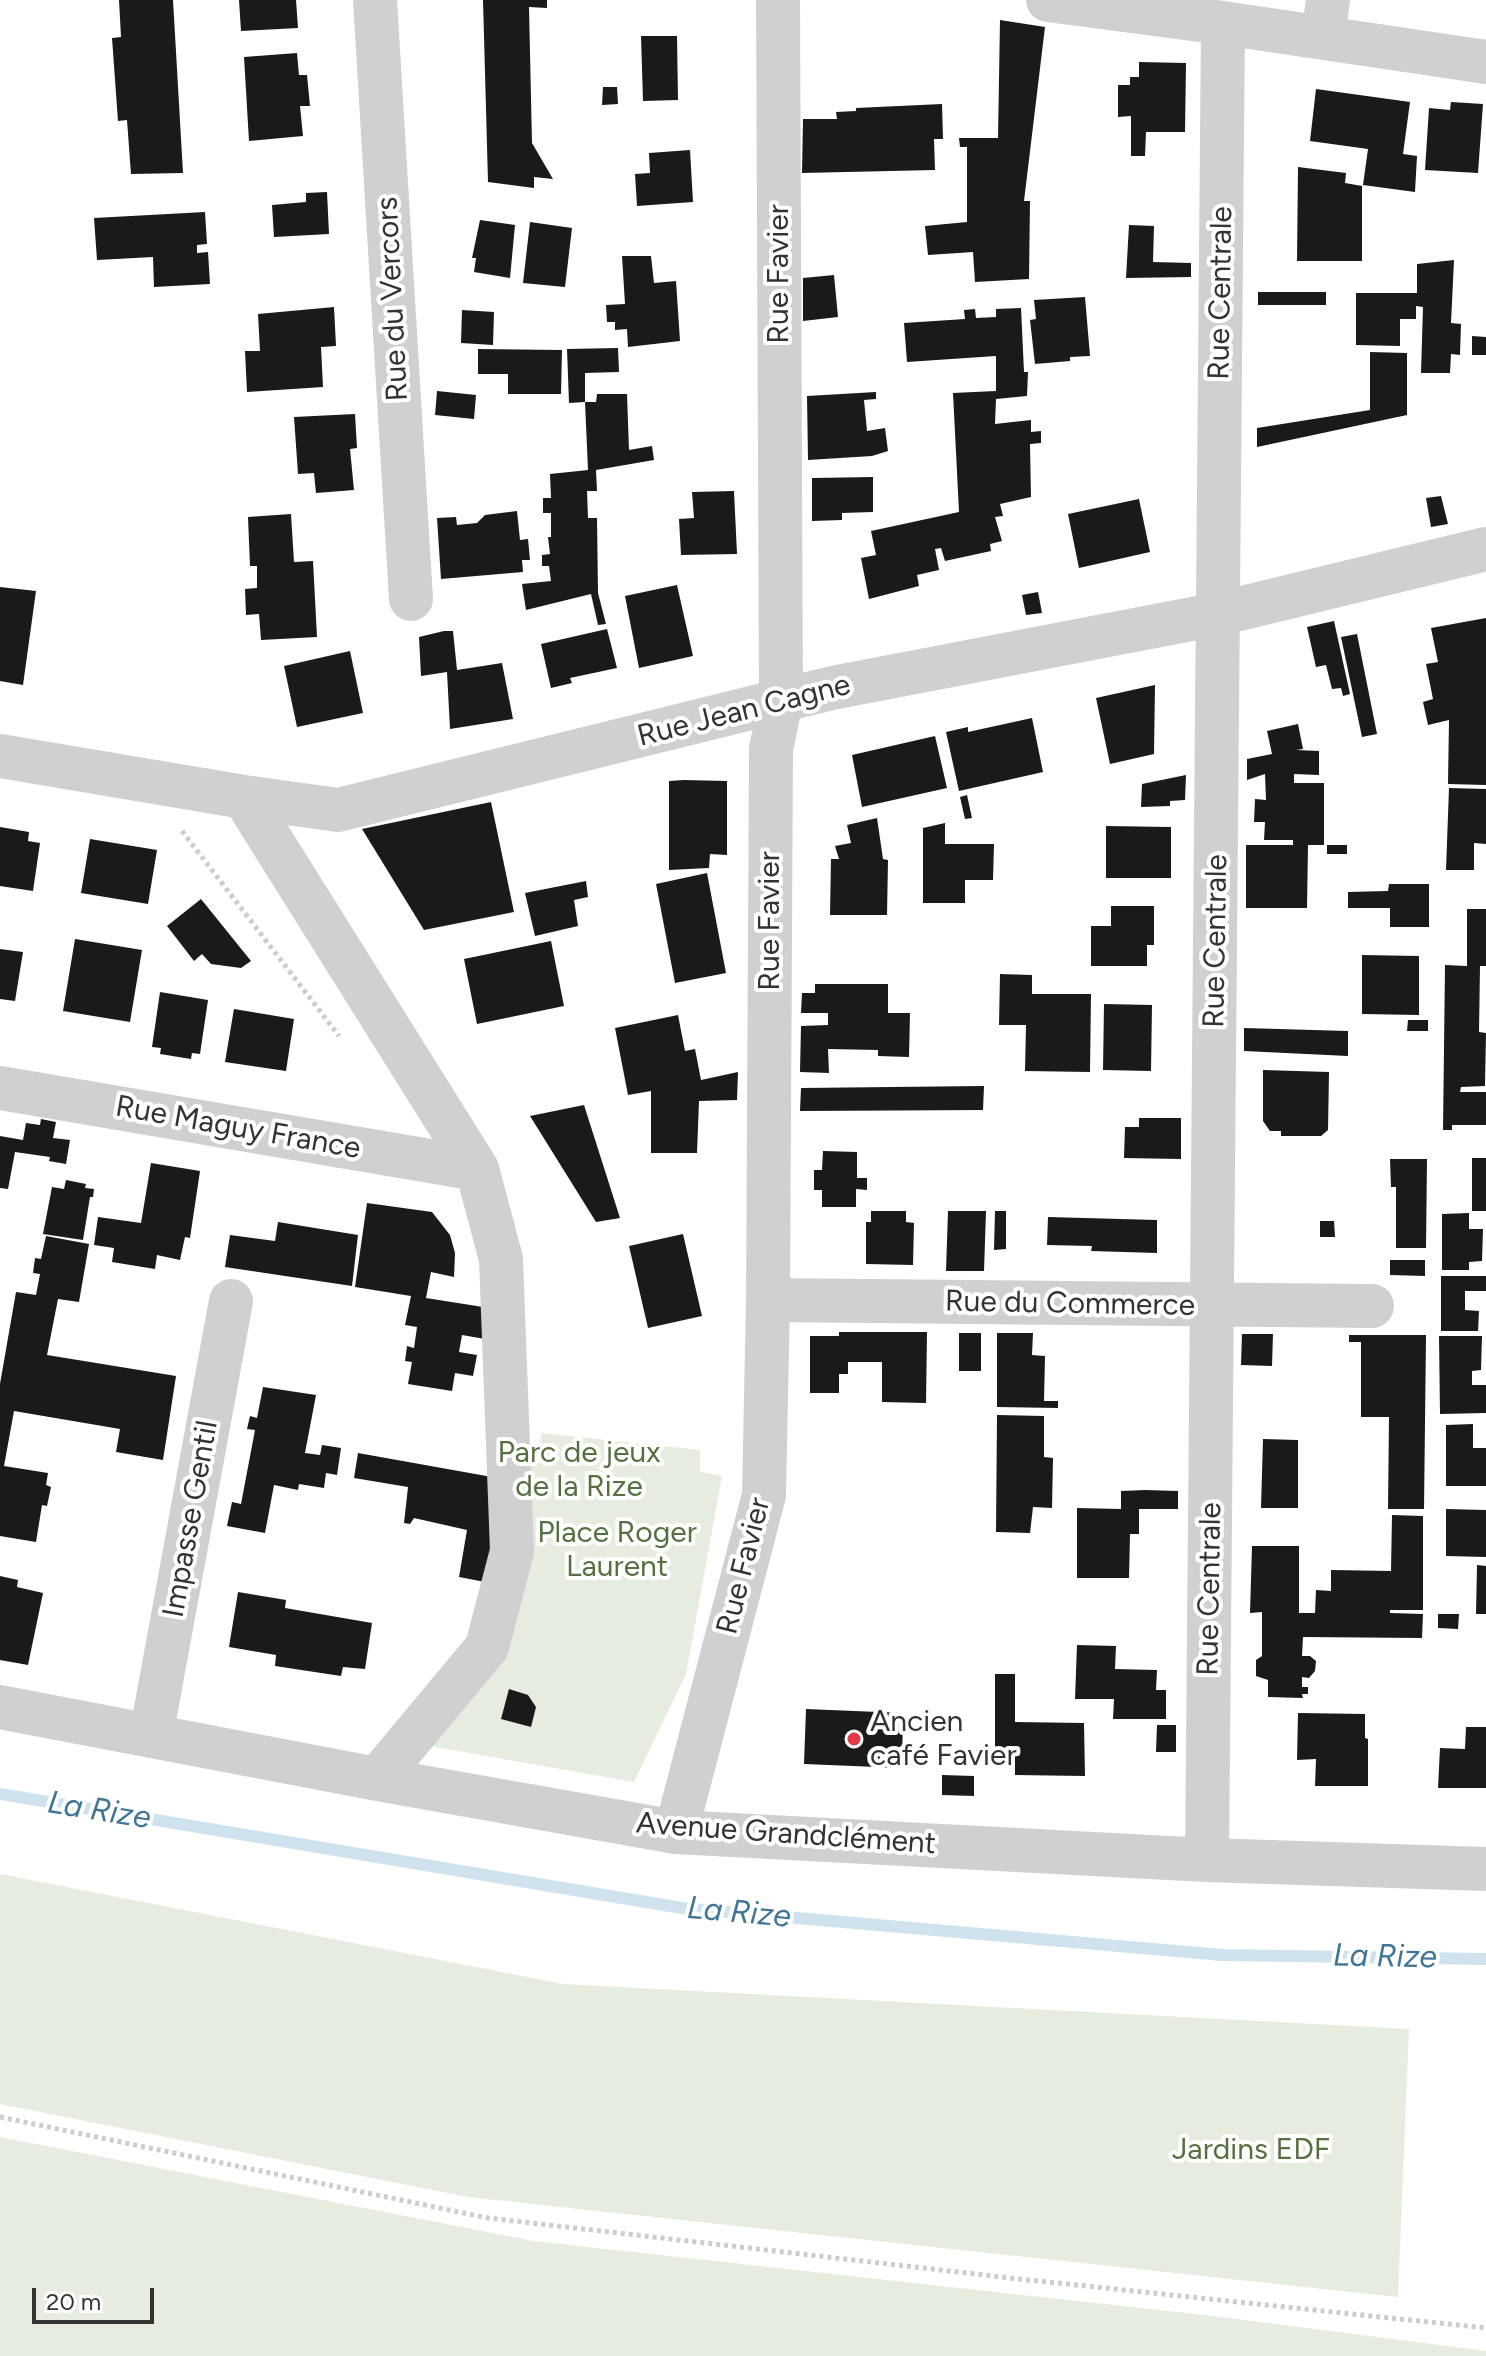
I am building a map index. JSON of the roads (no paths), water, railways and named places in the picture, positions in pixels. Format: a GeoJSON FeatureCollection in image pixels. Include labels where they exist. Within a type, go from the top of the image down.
{"type":"FeatureCollection","features":[{"type":"Feature","properties":{"kind":"street","name":"Rue du Vercors"},"geometry":{"type":"LineString","coordinates":[[375,0],[411,599]]}},
{"type":"Feature","properties":{"kind":"street","name":"Rue Favier"},"geometry":{"type":"LineString","coordinates":[[676,1832],[764,1495],[771,749],[781,701],[778,0]]}},
{"type":"Feature","properties":{"kind":"street"},"geometry":{"type":"LineString","coordinates":[[1048,0],[1223,23],[1325,19],[1486,62]]}},
{"type":"Feature","properties":{"kind":"street","name":"Rue Centrale"},"geometry":{"type":"LineString","coordinates":[[1207,1860],[1223,23]]}},
{"type":"Feature","properties":{"kind":"street","name":"Rue Jean Cagne"},"geometry":{"type":"LineString","coordinates":[[0,756],[338,810],[832,688],[1218,614],[1486,549]]}},
{"type":"Feature","properties":{"kind":"street"},"geometry":{"type":"LineString","coordinates":[[244,797],[477,1169],[501,1259],[512,1551],[487,1647],[377,1779]]}},
{"type":"Feature","properties":{"kind":"street","name":"Rue Maguy France"},"geometry":{"type":"LineString","coordinates":[[0,1088],[477,1169]]}},
{"type":"Feature","properties":{"kind":"street","name":"Rue du Commerce"},"geometry":{"type":"LineString","coordinates":[[768,1300],[1372,1306]]}},
{"type":"Feature","properties":{"kind":"street","name":"Impasse Gentil"},"geometry":{"type":"LineString","coordinates":[[151,1736],[231,1301]]}},
{"type":"Feature","properties":{"kind":"street","name":"Avenue Grandclément"},"geometry":{"type":"LineString","coordinates":[[0,1707],[676,1832],[1207,1860],[1486,1869]]}},
{"type":"Feature","properties":{"kind":"waterway","name":"La Rize"},"geometry":{"type":"LineString","coordinates":[[0,1794],[682,1908],[1222,1955],[1486,1959]]}},
{"type":"Feature","properties":{"kind":"place","name":"Ancien café Favier"},"geometry":{"type":"Point","coordinates":[854,1739]}},
{"type":"Feature","properties":{"kind":"park label","name":"Parc de jeux de la Rize"},"geometry":{"type":"Point","coordinates":[579,1470]}},
{"type":"Feature","properties":{"kind":"park label","name":"Place Roger Laurent"},"geometry":{"type":"Point","coordinates":[617,1550]}},
{"type":"Feature","properties":{"kind":"park label","name":"Jardins EDF"},"geometry":{"type":"Point","coordinates":[1251,2150]}}]}
